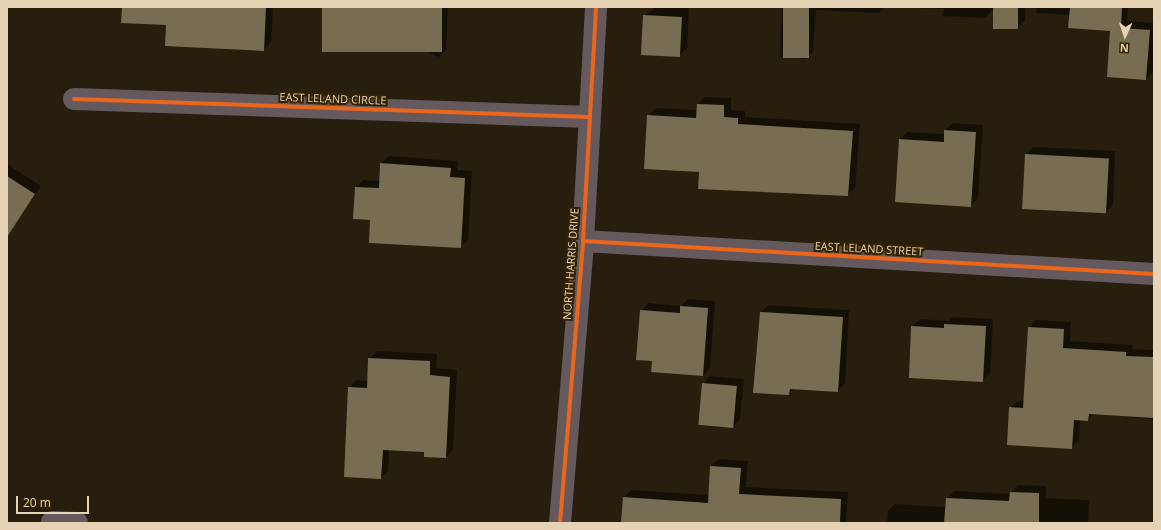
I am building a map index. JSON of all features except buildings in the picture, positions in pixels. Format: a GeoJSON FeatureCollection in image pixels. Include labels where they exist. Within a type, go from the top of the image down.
{"type":"FeatureCollection","features":[{"type":"Feature","properties":{"kind":"street","name":"NORTH HARRIS DRIVE"},"geometry":{"type":"LineString","coordinates":[[560,523],[582,241],[596,7]]}},
{"type":"Feature","properties":{"kind":"street","name":"EAST LELAND CIRCLE"},"geometry":{"type":"LineString","coordinates":[[74,99],[590,118]]}},
{"type":"Feature","properties":{"kind":"street","name":"EAST LELAND STREET"},"geometry":{"type":"LineString","coordinates":[[582,241],[1154,274]]}},
{"type":"Feature","properties":{"kind":"street"},"geometry":{"type":"LineString","coordinates":[[52,522],[77,523]]}},
{"type":"Feature","properties":{"kind":"cycle path"},"geometry":{"type":"LineString","coordinates":[[560,523],[583,241],[596,7]]}},
{"type":"Feature","properties":{"kind":"cycle path"},"geometry":{"type":"LineString","coordinates":[[74,99],[590,117]]}},
{"type":"Feature","properties":{"kind":"cycle path"},"geometry":{"type":"LineString","coordinates":[[583,241],[1154,274]]}}]}
